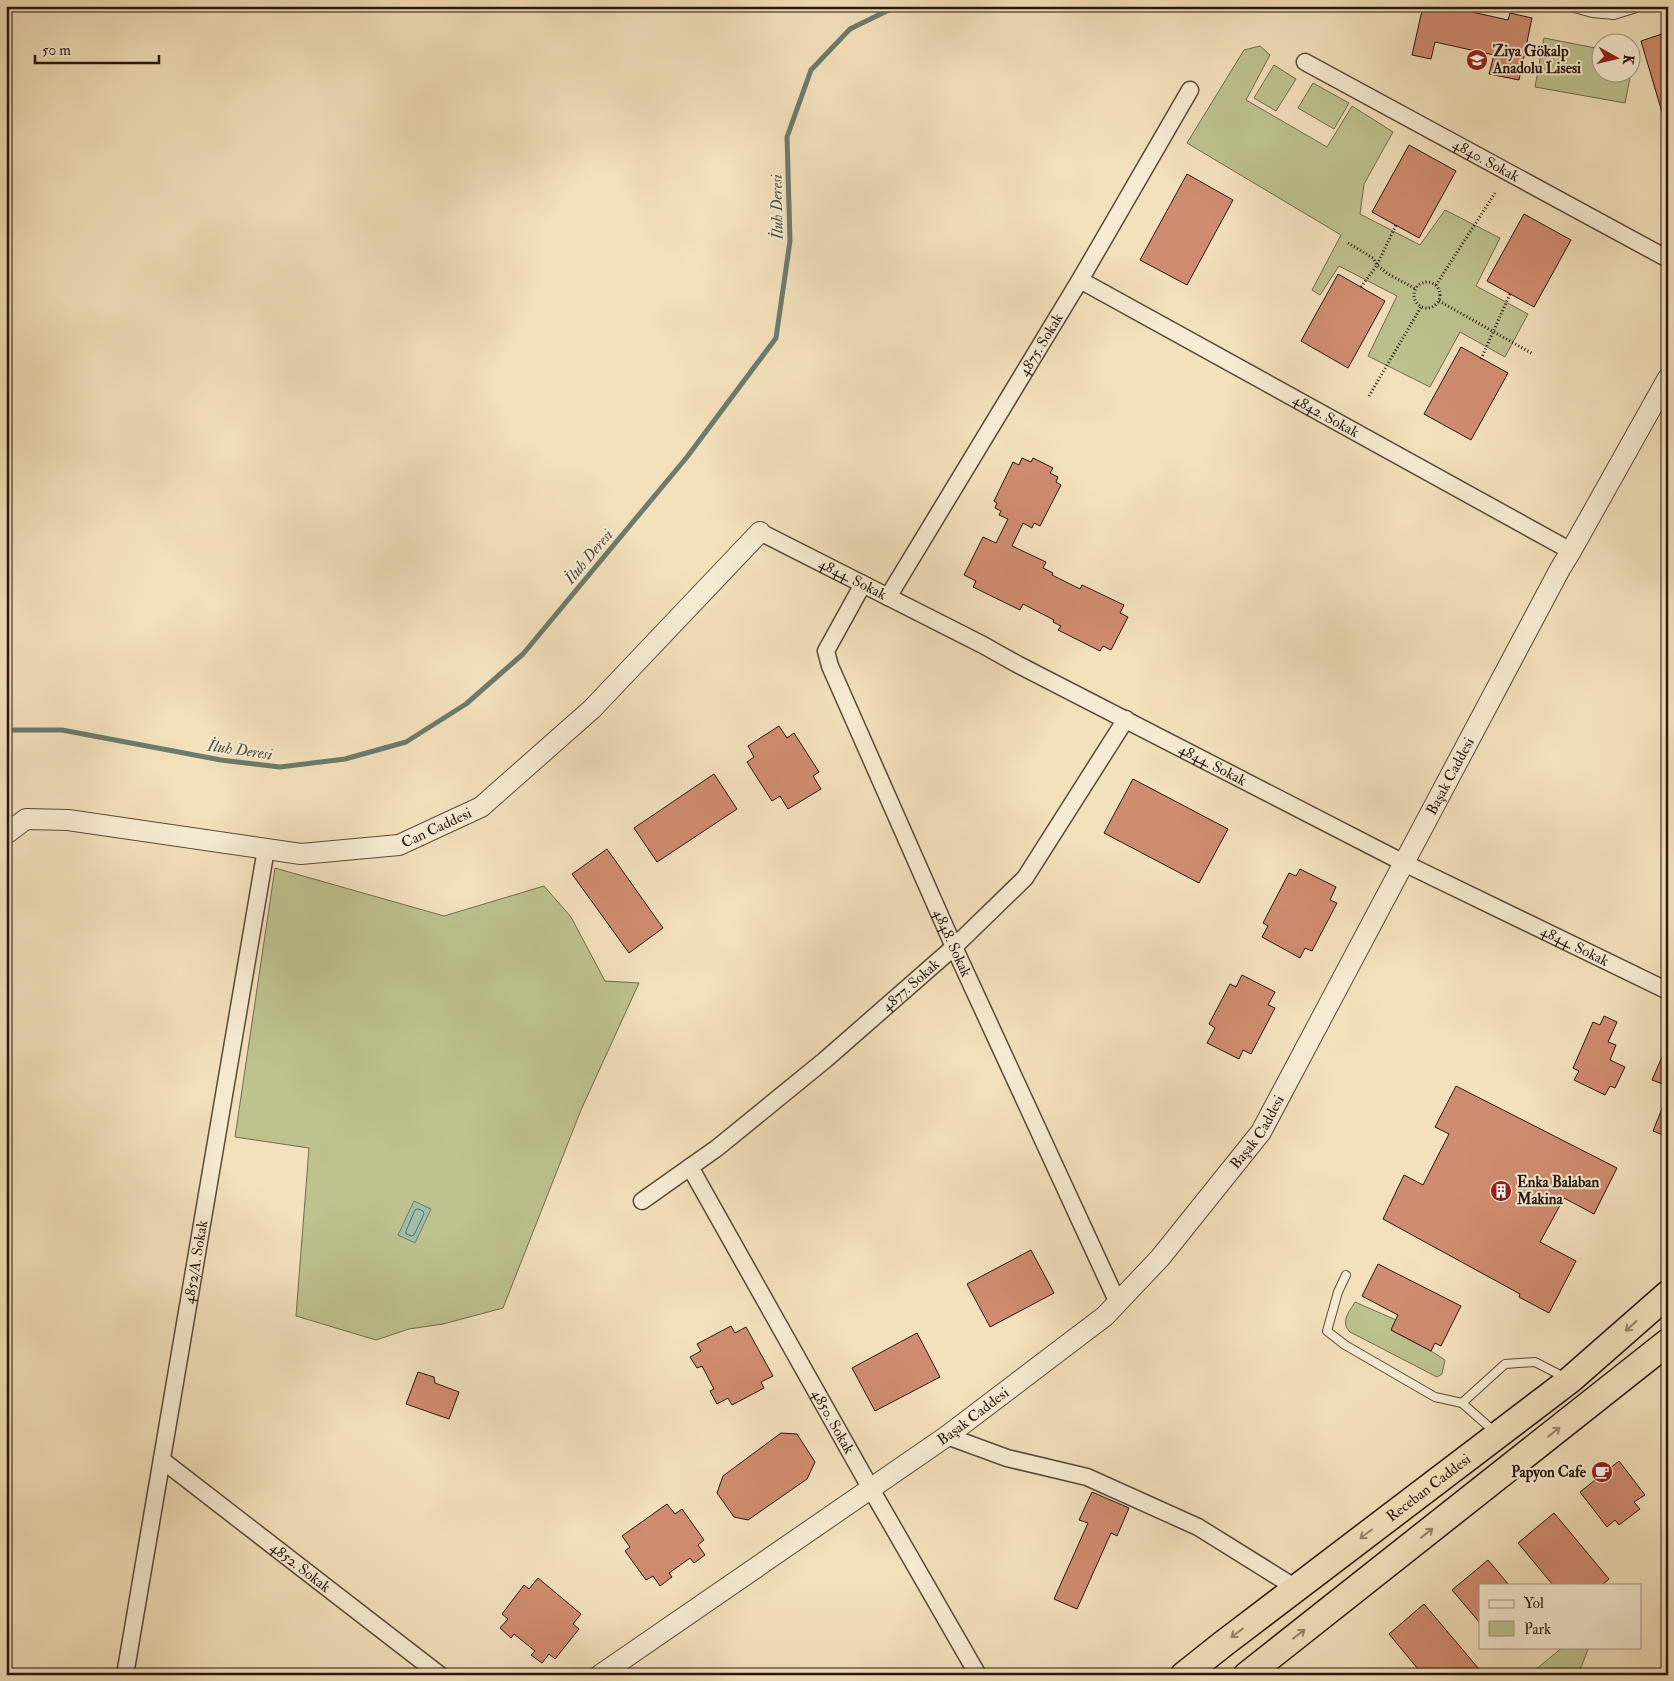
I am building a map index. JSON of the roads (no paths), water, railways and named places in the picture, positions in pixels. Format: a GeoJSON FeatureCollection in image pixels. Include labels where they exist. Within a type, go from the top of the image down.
{"type":"FeatureCollection","features":[{"type":"Feature","properties":{"kind":"highway","name":"Receban Caddesi"},"geometry":{"type":"LineString","coordinates":[[1184,1675],[1570,1380],[1668,1294]]}},
{"type":"Feature","properties":{"kind":"highway"},"geometry":{"type":"LineString","coordinates":[[1247,1675],[1668,1342]]}},
{"type":"Feature","properties":{"kind":"street","name":"4840. Sokak"},"geometry":{"type":"LineString","coordinates":[[1305,62],[1668,259]]}},
{"type":"Feature","properties":{"kind":"street","name":"4875. Sokak"},"geometry":{"type":"LineString","coordinates":[[888,597],[1080,280],[1190,90]]}},
{"type":"Feature","properties":{"kind":"street","name":"4842. Sokak"},"geometry":{"type":"LineString","coordinates":[[1080,280],[1571,551]]}},
{"type":"Feature","properties":{"kind":"street","name":"Başak Caddesi"},"geometry":{"type":"LineString","coordinates":[[600,1675],[946,1436],[1105,1316],[1160,1258],[1261,1132],[1560,569],[1668,378]]}},
{"type":"Feature","properties":{"kind":"street","name":"4844. Sokak"},"geometry":{"type":"LineString","coordinates":[[760,532],[1404,863],[1667,990]]}},
{"type":"Feature","properties":{"kind":"street","name":"Can Caddesi"},"geometry":{"type":"LineString","coordinates":[[6,834],[26,819],[68,820],[301,854],[399,844],[481,808],[592,709],[760,532]]}},
{"type":"Feature","properties":{"kind":"street","name":"4848. Sokak"},"geometry":{"type":"LineString","coordinates":[[863,584],[826,651],[828,658],[954,947],[1118,1303]]}},
{"type":"Feature","properties":{"kind":"street","name":"4877. Sokak"},"geometry":{"type":"LineString","coordinates":[[642,1201],[716,1148],[825,1060],[954,947],[1025,878],[1126,719]]}},
{"type":"Feature","properties":{"kind":"street","name":"4852/A. Sokak"},"geometry":{"type":"LineString","coordinates":[[126,1675],[266,849]]}},
{"type":"Feature","properties":{"kind":"street","name":"4850. Sokak"},"geometry":{"type":"LineString","coordinates":[[690,1167],[978,1675]]}},
{"type":"Feature","properties":{"kind":"street"},"geometry":{"type":"LineString","coordinates":[[946,1436],[1007,1458],[1087,1477],[1198,1527],[1296,1588]]}},
{"type":"Feature","properties":{"kind":"street","name":"4852. Sokak"},"geometry":{"type":"LineString","coordinates":[[162,1460],[440,1675]]}},
{"type":"Feature","properties":{"kind":"lane"},"geometry":{"type":"LineString","coordinates":[[1567,6],[1592,13],[1614,15],[1643,6]]}},
{"type":"Feature","properties":{"kind":"lane"},"geometry":{"type":"LineString","coordinates":[[1346,1275],[1338,1292],[1327,1331],[1345,1345],[1435,1397],[1462,1404],[1488,1426],[1495,1436]]}},
{"type":"Feature","properties":{"kind":"lane"},"geometry":{"type":"LineString","coordinates":[[1462,1404],[1505,1364],[1535,1362],[1570,1380]]}},
{"type":"Feature","properties":{"kind":"water"},"geometry":{"type":"Polygon","coordinates":[[[414,1201],[431,1209],[415,1243],[398,1235],[414,1201]]]}},
{"type":"Feature","properties":{"kind":"waterway","name":"İluh Deresi"},"geometry":{"type":"LineString","coordinates":[[6,730],[62,730],[221,760],[280,767],[345,759],[406,742],[466,704],[523,654],[687,457],[776,338],[790,241],[787,137],[811,70],[850,29],[897,6]]}},
{"type":"Feature","properties":{"kind":"place","name":"Ziya Gökalp Anadolu Lisesi"},"geometry":{"type":"Point","coordinates":[1477,60]}},
{"type":"Feature","properties":{"kind":"place","name":"Enka Balaban Makina"},"geometry":{"type":"Point","coordinates":[1501,1191]}},
{"type":"Feature","properties":{"kind":"place","name":"Papyon Cafe"},"geometry":{"type":"Point","coordinates":[1602,1472]}}]}
